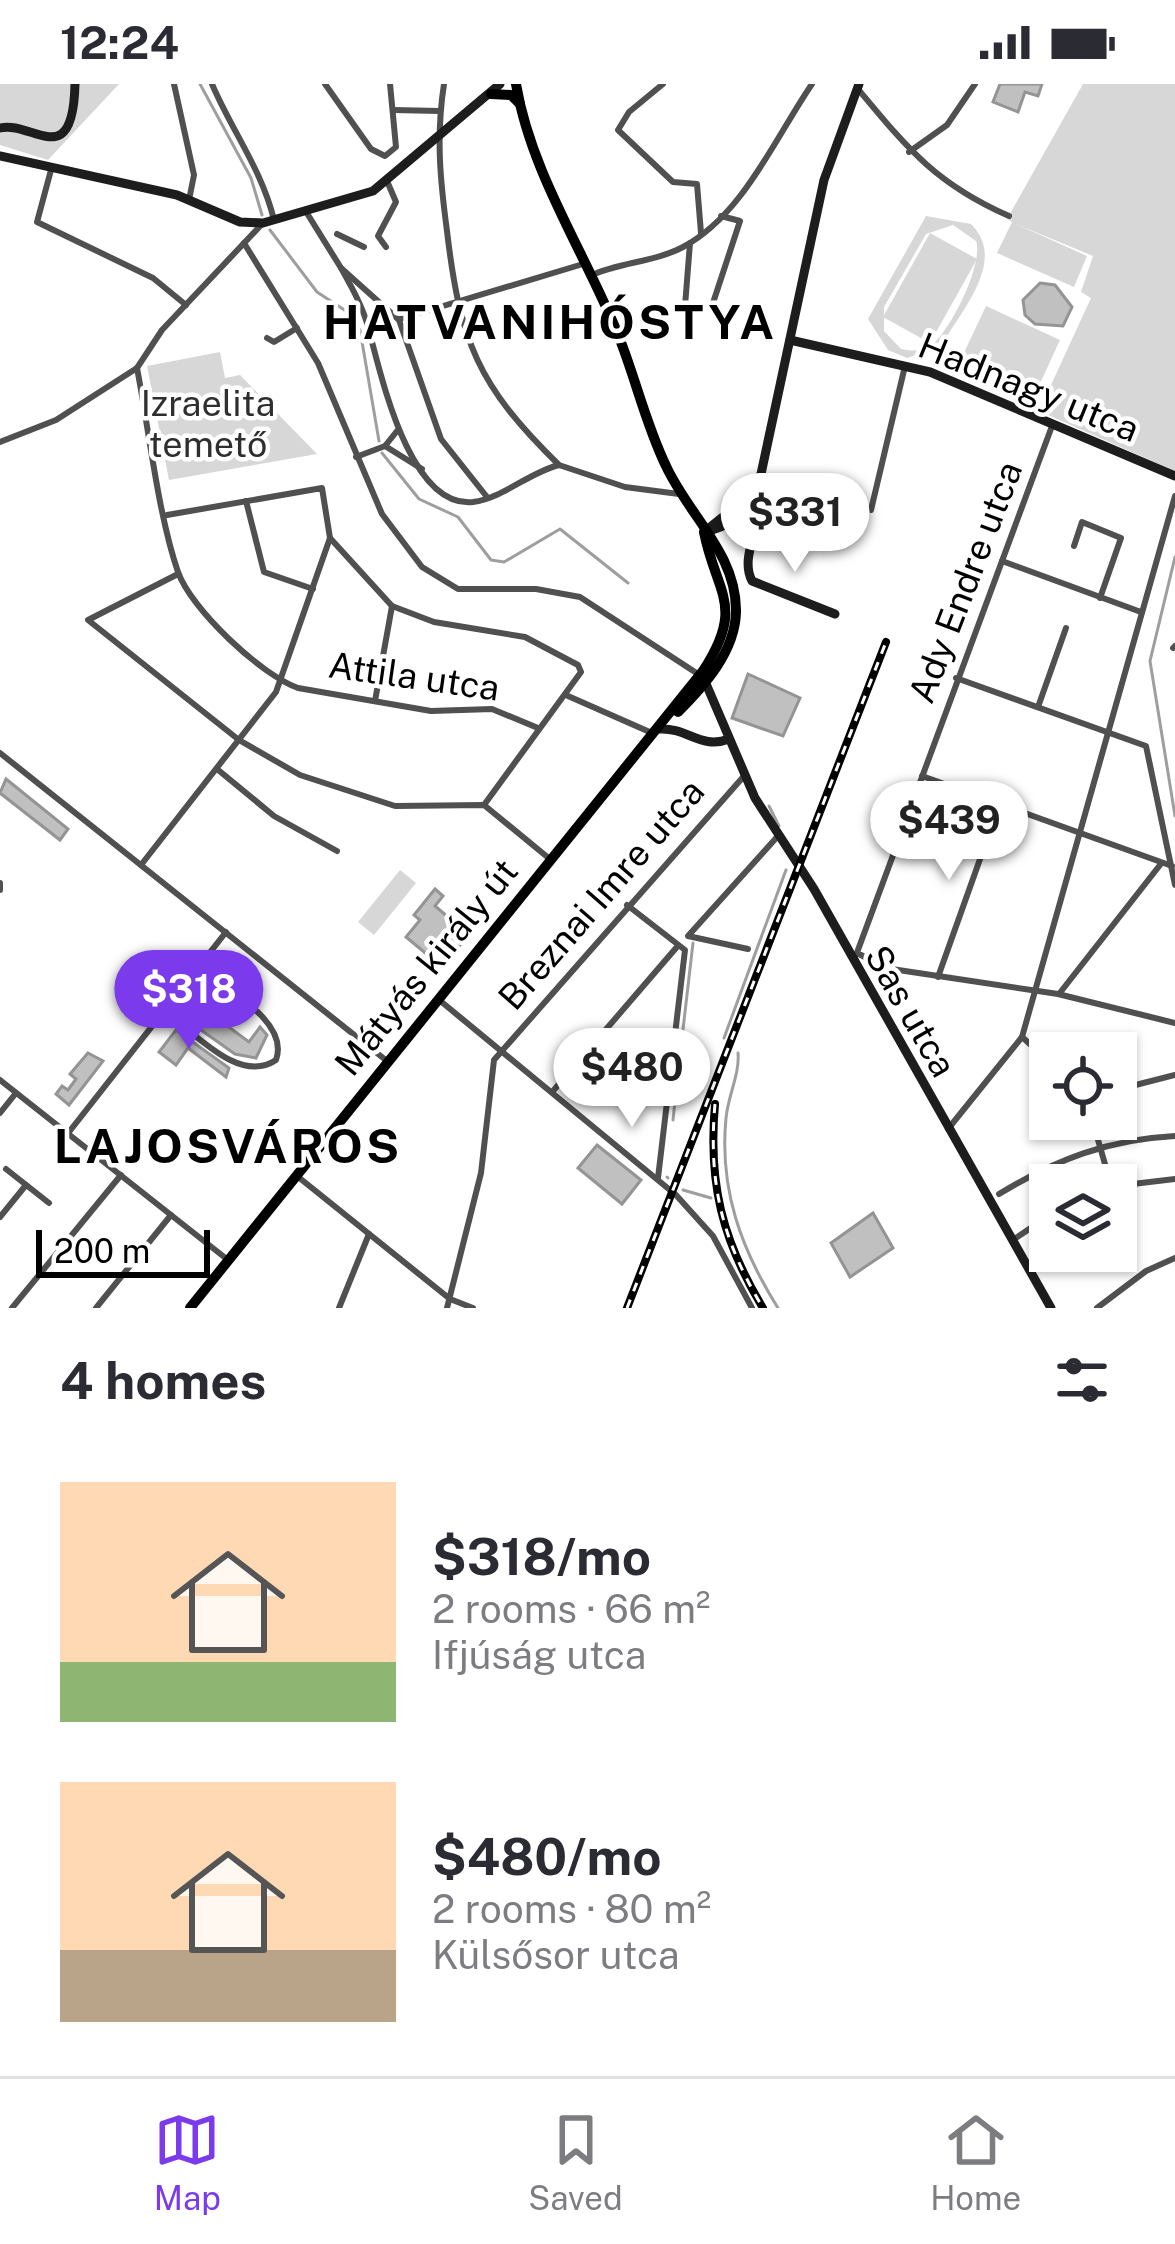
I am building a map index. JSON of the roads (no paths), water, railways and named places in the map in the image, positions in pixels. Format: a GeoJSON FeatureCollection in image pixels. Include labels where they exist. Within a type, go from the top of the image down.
{"type":"FeatureCollection","features":[{"type":"Feature","properties":{"kind":"main road"},"geometry":{"type":"LineString","coordinates":[[0,128],[11,126],[43,139],[55,136],[68,121],[75,84]]}},
{"type":"Feature","properties":{"kind":"main road"},"geometry":{"type":"LineString","coordinates":[[516,84],[668,472],[704,532],[726,522],[750,497]]}},
{"type":"Feature","properties":{"kind":"main road"},"geometry":{"type":"LineString","coordinates":[[836,614],[752,581],[746,565],[755,524],[750,497],[824,180],[858,86]]}},
{"type":"Feature","properties":{"kind":"main road"},"geometry":{"type":"LineString","coordinates":[[0,156],[189,200],[258,222],[362,196],[387,181],[496,89],[520,104]]}},
{"type":"Feature","properties":{"kind":"main road","name":"Hadnagy utca"},"geometry":{"type":"LineString","coordinates":[[790,340],[905,365],[1175,476]]}},
{"type":"Feature","properties":{"kind":"main road"},"geometry":{"type":"LineString","coordinates":[[683,498],[704,515],[748,528],[752,539]]}},
{"type":"Feature","properties":{"kind":"main road"},"geometry":{"type":"LineString","coordinates":[[722,554],[726,522]]}},
{"type":"Feature","properties":{"kind":"main road","name":"Mátyás király út"},"geometry":{"type":"LineString","coordinates":[[190,1308],[703,678],[736,615],[732,575],[704,532]]}},
{"type":"Feature","properties":{"kind":"main road","name":"Mátyás király út"},"geometry":{"type":"LineString","coordinates":[[703,678],[726,616],[726,598],[704,532]]}},
{"type":"Feature","properties":{"kind":"main road","name":"Sas utca"},"geometry":{"type":"LineString","coordinates":[[703,678],[744,776],[777,837],[856,957],[947,1129],[1051,1308]]}},
{"type":"Feature","properties":{"kind":"main road"},"geometry":{"type":"LineString","coordinates":[[664,725],[701,743],[728,739]]}},
{"type":"Feature","properties":{"kind":"street"},"geometry":{"type":"LineString","coordinates":[[174,84],[194,175],[189,200]]}},
{"type":"Feature","properties":{"kind":"street"},"geometry":{"type":"LineString","coordinates":[[0,442],[90,401],[137,368],[186,305],[248,242],[258,222],[251,153],[226,118],[212,84]]}},
{"type":"Feature","properties":{"kind":"street"},"geometry":{"type":"LineString","coordinates":[[325,84],[378,155],[392,152],[390,84]]}},
{"type":"Feature","properties":{"kind":"street"},"geometry":{"type":"LineString","coordinates":[[444,84],[436,137],[456,304],[495,395],[559,465],[683,498]]}},
{"type":"Feature","properties":{"kind":"street"},"geometry":{"type":"LineString","coordinates":[[663,84],[629,112],[617,130],[673,182],[697,184],[701,233]]}},
{"type":"Feature","properties":{"kind":"street"},"geometry":{"type":"LineString","coordinates":[[399,320],[690,243],[722,216],[812,84]]}},
{"type":"Feature","properties":{"kind":"street"},"geometry":{"type":"LineString","coordinates":[[909,152],[947,125],[975,84]]}},
{"type":"Feature","properties":{"kind":"street"},"geometry":{"type":"LineString","coordinates":[[858,86],[909,152],[959,194],[1009,216]]}},
{"type":"Feature","properties":{"kind":"street"},"geometry":{"type":"LineString","coordinates":[[393,110],[440,111],[459,120]]}},
{"type":"Feature","properties":{"kind":"street"},"geometry":{"type":"LineString","coordinates":[[51,170],[37,222],[152,278],[186,305]]}},
{"type":"Feature","properties":{"kind":"street"},"geometry":{"type":"LineString","coordinates":[[386,247],[378,236],[396,202],[387,181]]}},
{"type":"Feature","properties":{"kind":"street"},"geometry":{"type":"LineString","coordinates":[[305,211],[367,322],[374,363],[397,430],[423,470]]}},
{"type":"Feature","properties":{"kind":"street"},"geometry":{"type":"LineString","coordinates":[[711,309],[740,221],[722,216]]}},
{"type":"Feature","properties":{"kind":"street"},"geometry":{"type":"LineString","coordinates":[[248,242],[258,222]]}},
{"type":"Feature","properties":{"kind":"street"},"geometry":{"type":"LineString","coordinates":[[337,234],[364,247]]}},
{"type":"Feature","properties":{"kind":"street"},"geometry":{"type":"LineString","coordinates":[[248,242],[318,363],[356,457],[401,544],[444,584],[563,592],[613,618],[703,678]]}},
{"type":"Feature","properties":{"kind":"street"},"geometry":{"type":"LineString","coordinates":[[690,243],[685,306],[690,333]]}},
{"type":"Feature","properties":{"kind":"street"},"geometry":{"type":"LineString","coordinates":[[340,268],[399,320],[441,439],[464,474],[487,497]]}},
{"type":"Feature","properties":{"kind":"street"},"geometry":{"type":"LineString","coordinates":[[266,338],[274,341],[297,328]]}},
{"type":"Feature","properties":{"kind":"street"},"geometry":{"type":"LineString","coordinates":[[750,497],[871,510],[905,365]]}},
{"type":"Feature","properties":{"kind":"street","name":"Attila utca"},"geometry":{"type":"LineString","coordinates":[[137,368],[178,574],[237,646],[281,682],[431,711],[491,709],[538,728]]}},
{"type":"Feature","properties":{"kind":"street","name":"Ady Endre utca"},"geometry":{"type":"LineString","coordinates":[[856,957],[1054,423]]}},
{"type":"Feature","properties":{"kind":"street"},"geometry":{"type":"LineString","coordinates":[[356,457],[385,446],[397,430]]}},
{"type":"Feature","properties":{"kind":"street"},"geometry":{"type":"LineString","coordinates":[[385,446],[455,498],[470,502],[559,465]]}},
{"type":"Feature","properties":{"kind":"street"},"geometry":{"type":"LineString","coordinates":[[652,491],[662,486],[668,472]]}},
{"type":"Feature","properties":{"kind":"street"},"geometry":{"type":"LineString","coordinates":[[141,865],[281,682],[330,538],[322,488],[167,515]]}},
{"type":"Feature","properties":{"kind":"street"},"geometry":{"type":"LineString","coordinates":[[947,1129],[1022,1037],[1175,496]]}},
{"type":"Feature","properties":{"kind":"street"},"geometry":{"type":"LineString","coordinates":[[246,501],[257,562],[264,572],[313,589]]}},
{"type":"Feature","properties":{"kind":"street"},"geometry":{"type":"LineString","coordinates":[[1073,545],[1082,522],[1121,538],[1100,598]]}},
{"type":"Feature","properties":{"kind":"street"},"geometry":{"type":"LineString","coordinates":[[330,538],[392,606],[434,622],[525,637],[563,654],[581,672],[568,696],[538,728],[484,805]]}},
{"type":"Feature","properties":{"kind":"street"},"geometry":{"type":"LineString","coordinates":[[1002,561],[1141,613]]}},
{"type":"Feature","properties":{"kind":"street"},"geometry":{"type":"LineString","coordinates":[[178,574],[88,620],[239,740],[299,775],[361,799],[424,808],[484,805],[551,860]]}},
{"type":"Feature","properties":{"kind":"street"},"geometry":{"type":"LineString","coordinates":[[376,701],[392,606]]}},
{"type":"Feature","properties":{"kind":"street"},"geometry":{"type":"LineString","coordinates":[[1037,707],[1066,628]]}},
{"type":"Feature","properties":{"kind":"street"},"geometry":{"type":"LineString","coordinates":[[686,665],[711,659]]}},
{"type":"Feature","properties":{"kind":"street"},"geometry":{"type":"LineString","coordinates":[[956,678],[1146,746],[1175,885]]}},
{"type":"Feature","properties":{"kind":"street"},"geometry":{"type":"LineString","coordinates":[[568,696],[664,725]]}},
{"type":"Feature","properties":{"kind":"street"},"geometry":{"type":"LineString","coordinates":[[0,753],[388,1062]]}},
{"type":"Feature","properties":{"kind":"street"},"geometry":{"type":"LineString","coordinates":[[217,769],[274,816],[337,851]]}},
{"type":"Feature","properties":{"kind":"street","name":"Breznai Imre utca"},"geometry":{"type":"LineString","coordinates":[[500,1050],[744,776]]}},
{"type":"Feature","properties":{"kind":"street"},"geometry":{"type":"LineString","coordinates":[[922,776],[1172,866]]}},
{"type":"Feature","properties":{"kind":"street"},"geometry":{"type":"LineString","coordinates":[[938,977],[1000,803]]}},
{"type":"Feature","properties":{"kind":"street"},"geometry":{"type":"LineString","coordinates":[[748,949],[689,940],[777,837]]}},
{"type":"Feature","properties":{"kind":"street"},"geometry":{"type":"LineString","coordinates":[[1058,994],[1160,865]]}},
{"type":"Feature","properties":{"kind":"street"},"geometry":{"type":"LineString","coordinates":[[627,905],[681,949]]}},
{"type":"Feature","properties":{"kind":"street"},"geometry":{"type":"LineString","coordinates":[[68,1133],[226,932]]}},
{"type":"Feature","properties":{"kind":"street"},"geometry":{"type":"LineString","coordinates":[[553,1091],[681,949]]}},
{"type":"Feature","properties":{"kind":"street"},"geometry":{"type":"LineString","coordinates":[[658,1178],[681,949]]}},
{"type":"Feature","properties":{"kind":"street"},"geometry":{"type":"LineString","coordinates":[[856,957],[885,968],[1058,994],[1175,1023]]}},
{"type":"Feature","properties":{"kind":"street"},"geometry":{"type":"LineString","coordinates":[[165,1010],[235,1064],[256,1069],[276,1060],[280,1046],[274,1029],[198,968]]}},
{"type":"Feature","properties":{"kind":"street"},"geometry":{"type":"LineString","coordinates":[[438,999],[658,1178],[713,1236],[752,1308]]}},
{"type":"Feature","properties":{"kind":"street"},"geometry":{"type":"LineString","coordinates":[[1022,1037],[1029,1043]]}},
{"type":"Feature","properties":{"kind":"street"},"geometry":{"type":"LineString","coordinates":[[448,1304],[481,1173],[494,1060],[500,1050]]}},
{"type":"Feature","properties":{"kind":"street"},"geometry":{"type":"LineString","coordinates":[[1137,1085],[1175,1075]]}},
{"type":"Feature","properties":{"kind":"street"},"geometry":{"type":"LineString","coordinates":[[0,1080],[229,1261]]}},
{"type":"Feature","properties":{"kind":"street"},"geometry":{"type":"LineString","coordinates":[[0,1113],[16,1093]]}},
{"type":"Feature","properties":{"kind":"street"},"geometry":{"type":"LineString","coordinates":[[999,1194],[1046,1166],[1100,1146],[1175,1136]]}},
{"type":"Feature","properties":{"kind":"street"},"geometry":{"type":"LineString","coordinates":[[1098,1140],[1106,1164]]}},
{"type":"Feature","properties":{"kind":"street"},"geometry":{"type":"LineString","coordinates":[[7,1169],[49,1203]]}},
{"type":"Feature","properties":{"kind":"street"},"geometry":{"type":"LineString","coordinates":[[12,1308],[121,1175]]}},
{"type":"Feature","properties":{"kind":"street"},"geometry":{"type":"LineString","coordinates":[[297,1177],[448,1304],[473,1308]]}},
{"type":"Feature","properties":{"kind":"street"},"geometry":{"type":"LineString","coordinates":[[1137,1183],[1175,1180]]}},
{"type":"Feature","properties":{"kind":"street"},"geometry":{"type":"LineString","coordinates":[[0,1217],[26,1185]]}},
{"type":"Feature","properties":{"kind":"street"},"geometry":{"type":"LineString","coordinates":[[96,1308],[171,1215]]}},
{"type":"Feature","properties":{"kind":"street"},"geometry":{"type":"LineString","coordinates":[[1010,1241],[1029,1229]]}},
{"type":"Feature","properties":{"kind":"street"},"geometry":{"type":"LineString","coordinates":[[339,1308],[369,1234]]}},
{"type":"Feature","properties":{"kind":"street"},"geometry":{"type":"LineString","coordinates":[[1097,1308],[1146,1271],[1175,1258]]}},
{"type":"Feature","properties":{"kind":"waterway"},"geometry":{"type":"LineString","coordinates":[[200,84],[251,178],[262,215]]}},
{"type":"Feature","properties":{"kind":"waterway"},"geometry":{"type":"LineString","coordinates":[[270,230],[317,292],[349,313],[360,330],[379,441]]}},
{"type":"Feature","properties":{"kind":"waterway"},"geometry":{"type":"LineString","coordinates":[[382,453],[419,499],[458,517],[491,560],[504,562],[560,529],[628,583]]}},
{"type":"Feature","properties":{"kind":"waterway"},"geometry":{"type":"LineString","coordinates":[[1175,557],[1150,661],[1175,816]]}},
{"type":"Feature","properties":{"kind":"waterway"},"geometry":{"type":"LineString","coordinates":[[769,806],[779,826]]}},
{"type":"Feature","properties":{"kind":"waterway"},"geometry":{"type":"LineString","coordinates":[[724,1038],[786,870]]}},
{"type":"Feature","properties":{"kind":"waterway"},"geometry":{"type":"LineString","coordinates":[[676,1090],[693,943]]}},
{"type":"Feature","properties":{"kind":"waterway"},"geometry":{"type":"LineString","coordinates":[[738,1053],[726,1118],[726,1169],[743,1241],[778,1308]]}},
{"type":"Feature","properties":{"kind":"waterway"},"geometry":{"type":"LineString","coordinates":[[675,1099],[676,1094]]}},
{"type":"Feature","properties":{"kind":"waterway"},"geometry":{"type":"LineString","coordinates":[[673,1120],[675,1101]]}},
{"type":"Feature","properties":{"kind":"waterway"},"geometry":{"type":"LineString","coordinates":[[683,1190],[711,1198]]}},
{"type":"Feature","properties":{"kind":"railway"},"geometry":{"type":"LineString","coordinates":[[627,1308],[886,642]]}},
{"type":"Feature","properties":{"kind":"railway"},"geometry":{"type":"LineString","coordinates":[[715,1104],[714,1160],[721,1210],[737,1259],[763,1308]]}},
{"type":"Feature","properties":{"kind":"district","name":"HATVANIHÓSTYA"},"geometry":{"type":"Point","coordinates":[550,321]}},
{"type":"Feature","properties":{"kind":"district","name":"LAJOSVÁROS"},"geometry":{"type":"Point","coordinates":[228,1145]}},
{"type":"Feature","properties":{"kind":"park label","name":"Izraelita temető"},"geometry":{"type":"Point","coordinates":[208,424]}}]}
